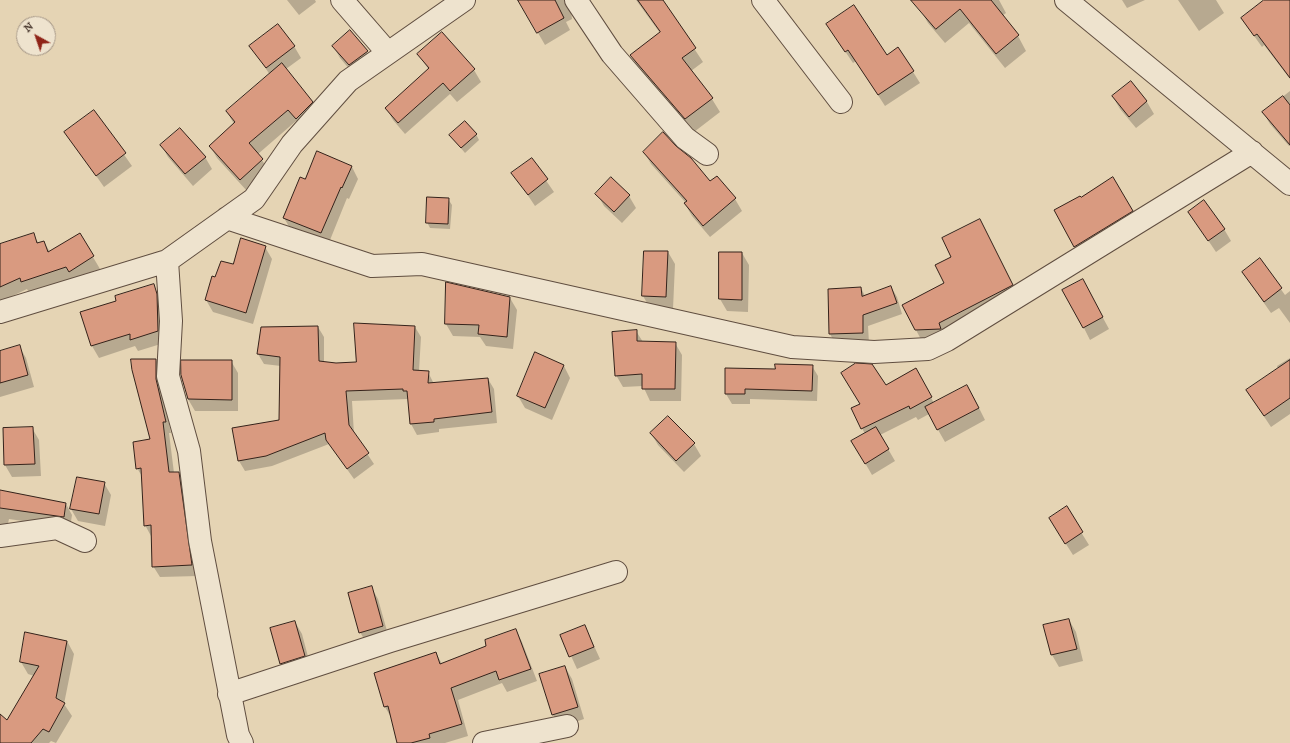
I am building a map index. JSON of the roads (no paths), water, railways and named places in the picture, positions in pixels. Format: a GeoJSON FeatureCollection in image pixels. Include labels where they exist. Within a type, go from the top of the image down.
{"type":"FeatureCollection","features":[{"type":"Feature","properties":{"kind":"street"},"geometry":{"type":"LineString","coordinates":[[342,0],[388,53]]}},
{"type":"Feature","properties":{"kind":"street"},"geometry":{"type":"LineString","coordinates":[[0,312],[167,261],[254,199],[292,144],[348,81],[464,0]]}},
{"type":"Feature","properties":{"kind":"street"},"geometry":{"type":"LineString","coordinates":[[576,0],[612,54],[684,138],[707,154]]}},
{"type":"Feature","properties":{"kind":"street"},"geometry":{"type":"LineString","coordinates":[[763,0],[841,102]]}},
{"type":"Feature","properties":{"kind":"street"},"geometry":{"type":"LineString","coordinates":[[1066,0],[1290,184]]}},
{"type":"Feature","properties":{"kind":"street"},"geometry":{"type":"LineString","coordinates":[[228,218],[372,266],[422,264],[792,347],[874,352],[928,350],[948,340],[1252,152]]}},
{"type":"Feature","properties":{"kind":"street"},"geometry":{"type":"LineString","coordinates":[[167,261],[171,321],[168,376],[189,451],[200,541],[229,694],[238,735],[242,743]]}},
{"type":"Feature","properties":{"kind":"street"},"geometry":{"type":"LineString","coordinates":[[0,536],[57,528],[85,541]]}},
{"type":"Feature","properties":{"kind":"street"},"geometry":{"type":"LineString","coordinates":[[229,694],[390,641],[616,572]]}},
{"type":"Feature","properties":{"kind":"street"},"geometry":{"type":"LineString","coordinates":[[484,743],[567,726]]}}]}
